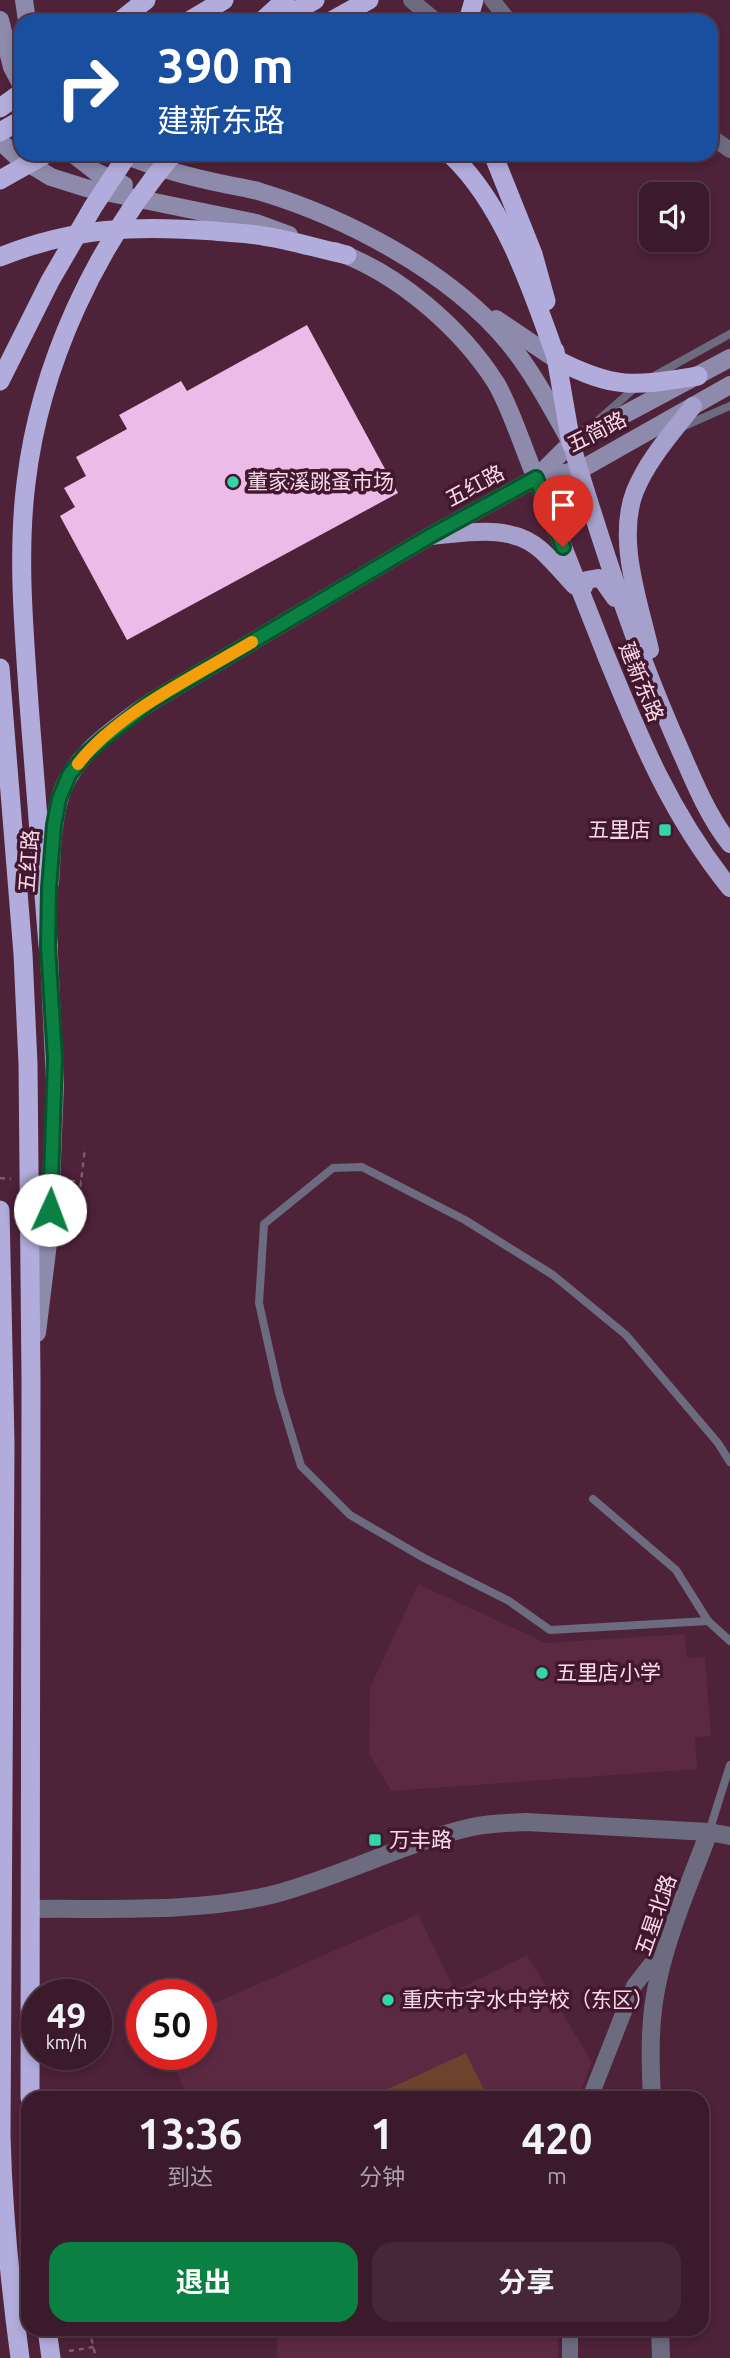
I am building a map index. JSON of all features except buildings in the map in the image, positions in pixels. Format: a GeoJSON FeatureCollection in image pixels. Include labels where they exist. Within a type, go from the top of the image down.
{"type":"FeatureCollection","features":[{"type":"Feature","properties":{"kind":"highway"},"geometry":{"type":"LineString","coordinates":[[129,14],[146,0]]}},
{"type":"Feature","properties":{"kind":"highway"},"geometry":{"type":"LineString","coordinates":[[201,14],[224,0]]}},
{"type":"Feature","properties":{"kind":"highway"},"geometry":{"type":"LineString","coordinates":[[270,14],[285,0]]}},
{"type":"Feature","properties":{"kind":"highway"},"geometry":{"type":"LineString","coordinates":[[290,14],[315,0]]}},
{"type":"Feature","properties":{"kind":"highway"},"geometry":{"type":"LineString","coordinates":[[344,14],[369,0]]}},
{"type":"Feature","properties":{"kind":"highway"},"geometry":{"type":"LineString","coordinates":[[2,179],[34,161]]}},
{"type":"Feature","properties":{"kind":"highway"},"geometry":{"type":"LineString","coordinates":[[0,381],[50,281],[121,161]]}},
{"type":"Feature","properties":{"kind":"highway"},"geometry":{"type":"LineString","coordinates":[[48,946],[20,561],[26,482],[40,410],[61,343],[114,236],[153,177],[167,161]]}},
{"type":"Feature","properties":{"kind":"highway"},"geometry":{"type":"LineString","coordinates":[[456,161],[473,180],[502,226],[536,300],[557,360],[607,382],[639,385],[698,376]]}},
{"type":"Feature","properties":{"kind":"highway"},"geometry":{"type":"LineString","coordinates":[[497,161],[533,254],[547,303],[571,443]]}},
{"type":"Feature","properties":{"kind":"highway"},"geometry":{"type":"LineString","coordinates":[[0,257],[35,243],[66,235],[96,230],[143,228],[263,235],[347,255]]}},
{"type":"Feature","properties":{"kind":"highway","name":"五红路"},"geometry":{"type":"LineString","coordinates":[[0,668],[23,954],[28,1064],[31,1380],[30,2091]]}},
{"type":"Feature","properties":{"kind":"highway"},"geometry":{"type":"LineString","coordinates":[[0,1210],[5,1443],[1,2136],[5,2280],[20,2358]]}},
{"type":"Feature","properties":{"kind":"highway"},"geometry":{"type":"LineString","coordinates":[[48,2336],[51,2358]]}},
{"type":"Feature","properties":{"kind":"main road"},"geometry":{"type":"LineString","coordinates":[[0,20],[14,71]]}},
{"type":"Feature","properties":{"kind":"main road"},"geometry":{"type":"LineString","coordinates":[[0,141],[14,154]]}},
{"type":"Feature","properties":{"kind":"main road"},"geometry":{"type":"LineString","coordinates":[[25,161],[51,177],[86,188],[256,223],[347,255],[398,284],[440,316],[472,349],[498,386],[536,478]]}},
{"type":"Feature","properties":{"kind":"main road"},"geometry":{"type":"LineString","coordinates":[[82,161],[96,172],[162,202]]}},
{"type":"Feature","properties":{"kind":"main road"},"geometry":{"type":"LineString","coordinates":[[140,161],[303,205],[353,228],[408,258],[557,360]]}},
{"type":"Feature","properties":{"kind":"main road"},"geometry":{"type":"LineString","coordinates":[[457,292],[508,341],[540,387],[571,443]]}},
{"type":"Feature","properties":{"kind":"main road","name":"五简路"},"geometry":{"type":"LineString","coordinates":[[536,478],[571,443],[730,358]]}},
{"type":"Feature","properties":{"kind":"main road","name":"五简路"},"geometry":{"type":"LineString","coordinates":[[536,478],[580,470],[730,385]]}},
{"type":"Feature","properties":{"kind":"main road"},"geometry":{"type":"LineString","coordinates":[[665,715],[628,550],[627,531],[635,492],[656,454],[693,406]]}},
{"type":"Feature","properties":{"kind":"main road","name":"建新东路"},"geometry":{"type":"LineString","coordinates":[[571,443],[627,616],[665,715],[706,807],[730,844]]}},
{"type":"Feature","properties":{"kind":"main road","name":"五红路"},"geometry":{"type":"LineString","coordinates":[[31,1380],[50,1235],[55,1059],[48,946],[54,825],[59,799],[69,775],[84,756],[104,738],[149,703],[430,536],[536,478]]}},
{"type":"Feature","properties":{"kind":"main road","name":"建新东路"},"geometry":{"type":"LineString","coordinates":[[536,478],[656,776],[681,819],[730,888]]}},
{"type":"Feature","properties":{"kind":"main road"},"geometry":{"type":"LineString","coordinates":[[430,536],[486,531],[525,539],[540,549],[581,592],[587,580],[598,578],[603,581],[627,616]]}},
{"type":"Feature","properties":{"kind":"main road"},"geometry":{"type":"LineString","coordinates":[[0,1403],[5,1443]]}},
{"type":"Feature","properties":{"kind":"street"},"geometry":{"type":"LineString","coordinates":[[411,0],[428,14]]}},
{"type":"Feature","properties":{"kind":"street"},"geometry":{"type":"LineString","coordinates":[[492,0],[503,14]]}},
{"type":"Feature","properties":{"kind":"street"},"geometry":{"type":"LineString","coordinates":[[30,1909],[183,1906],[250,1899],[309,1884],[451,1833],[498,1823],[526,1822],[709,1832],[730,1836]]}},
{"type":"Feature","properties":{"kind":"street","name":"五星北路"},"geometry":{"type":"LineString","coordinates":[[652,2091],[650,2049],[658,1980],[709,1832]]}},
{"type":"Feature","properties":{"kind":"street"},"geometry":{"type":"LineString","coordinates":[[593,2091],[634,1986],[669,1942]]}},
{"type":"Feature","properties":{"kind":"street"},"geometry":{"type":"LineString","coordinates":[[569,2336],[569,2358]]}},
{"type":"Feature","properties":{"kind":"street"},"geometry":{"type":"LineString","coordinates":[[660,2336],[661,2358]]}},
{"type":"Feature","properties":{"kind":"lane"},"geometry":{"type":"LineString","coordinates":[[571,443],[639,385],[730,334]]}},
{"type":"Feature","properties":{"kind":"lane"},"geometry":{"type":"LineString","coordinates":[[580,470],[730,407]]}},
{"type":"Feature","properties":{"kind":"lane"},"geometry":{"type":"LineString","coordinates":[[708,1621],[550,1630],[509,1601],[424,1558],[349,1515],[301,1465],[279,1393],[259,1303],[264,1224],[333,1168],[362,1167],[466,1220],[553,1275],[626,1335],[718,1443],[730,1462]]}},
{"type":"Feature","properties":{"kind":"lane"},"geometry":{"type":"LineString","coordinates":[[593,1499],[676,1570],[708,1621],[730,1641]]}},
{"type":"Feature","properties":{"kind":"lane"},"geometry":{"type":"LineString","coordinates":[[709,1832],[730,1765]]}},
{"type":"Feature","properties":{"kind":"path"},"geometry":{"type":"LineString","coordinates":[[77,1217],[85,1147]]}},
{"type":"Feature","properties":{"kind":"path"},"geometry":{"type":"LineString","coordinates":[[91,2336],[96,2358]]}},
{"type":"Feature","properties":{"kind":"shaded area","name":"五里店小学"},"geometry":{"type":"Polygon","coordinates":[[[418,1584],[546,1643],[685,1634],[687,1658],[705,1657],[711,1736],[695,1737],[697,1769],[391,1791],[369,1753],[370,1688],[418,1584]]]}},
{"type":"Feature","properties":{"kind":"shaded area","name":"重庆市字水中学校（东区）"},"geometry":{"type":"Polygon","coordinates":[[[418,1914],[455,1991],[527,1955],[592,2062],[581,2091],[186,2091],[176,2070],[217,2070],[217,2002],[418,1914]]]}},
{"type":"Feature","properties":{"kind":"shaded area"},"geometry":{"type":"Polygon","coordinates":[[[466,2053],[485,2091],[384,2091],[466,2053]]]}},
{"type":"Feature","properties":{"kind":"shaded area"},"geometry":{"type":"Polygon","coordinates":[[[277,2336],[558,2336],[558,2358],[277,2358],[277,2336]]]}},
{"type":"Feature","properties":{"kind":"slow traffic"},"geometry":{"type":"LineString","coordinates":[[78,764],[104,738],[149,703],[252,642]]}},
{"type":"Feature","properties":{"kind":"place","name":"董家溪跳蚤市场"},"geometry":{"type":"Point","coordinates":[233,482]}},
{"type":"Feature","properties":{"kind":"place","name":"五里店"},"geometry":{"type":"Point","coordinates":[665,830]}},
{"type":"Feature","properties":{"kind":"place","name":"五里店小学"},"geometry":{"type":"Point","coordinates":[542,1673]}},
{"type":"Feature","properties":{"kind":"place","name":"万丰路"},"geometry":{"type":"Point","coordinates":[375,1840]}},
{"type":"Feature","properties":{"kind":"place","name":"重庆市字水中学校（东区）"},"geometry":{"type":"Point","coordinates":[388,2000]}},
{"type":"Feature","properties":{"kind":"route"},"geometry":{"type":"LineString","coordinates":[[50,1210],[55,1059],[48,946],[49,888],[54,825],[59,799],[69,775],[84,756],[149,703],[430,536],[536,478],[563,547]]}}]}
